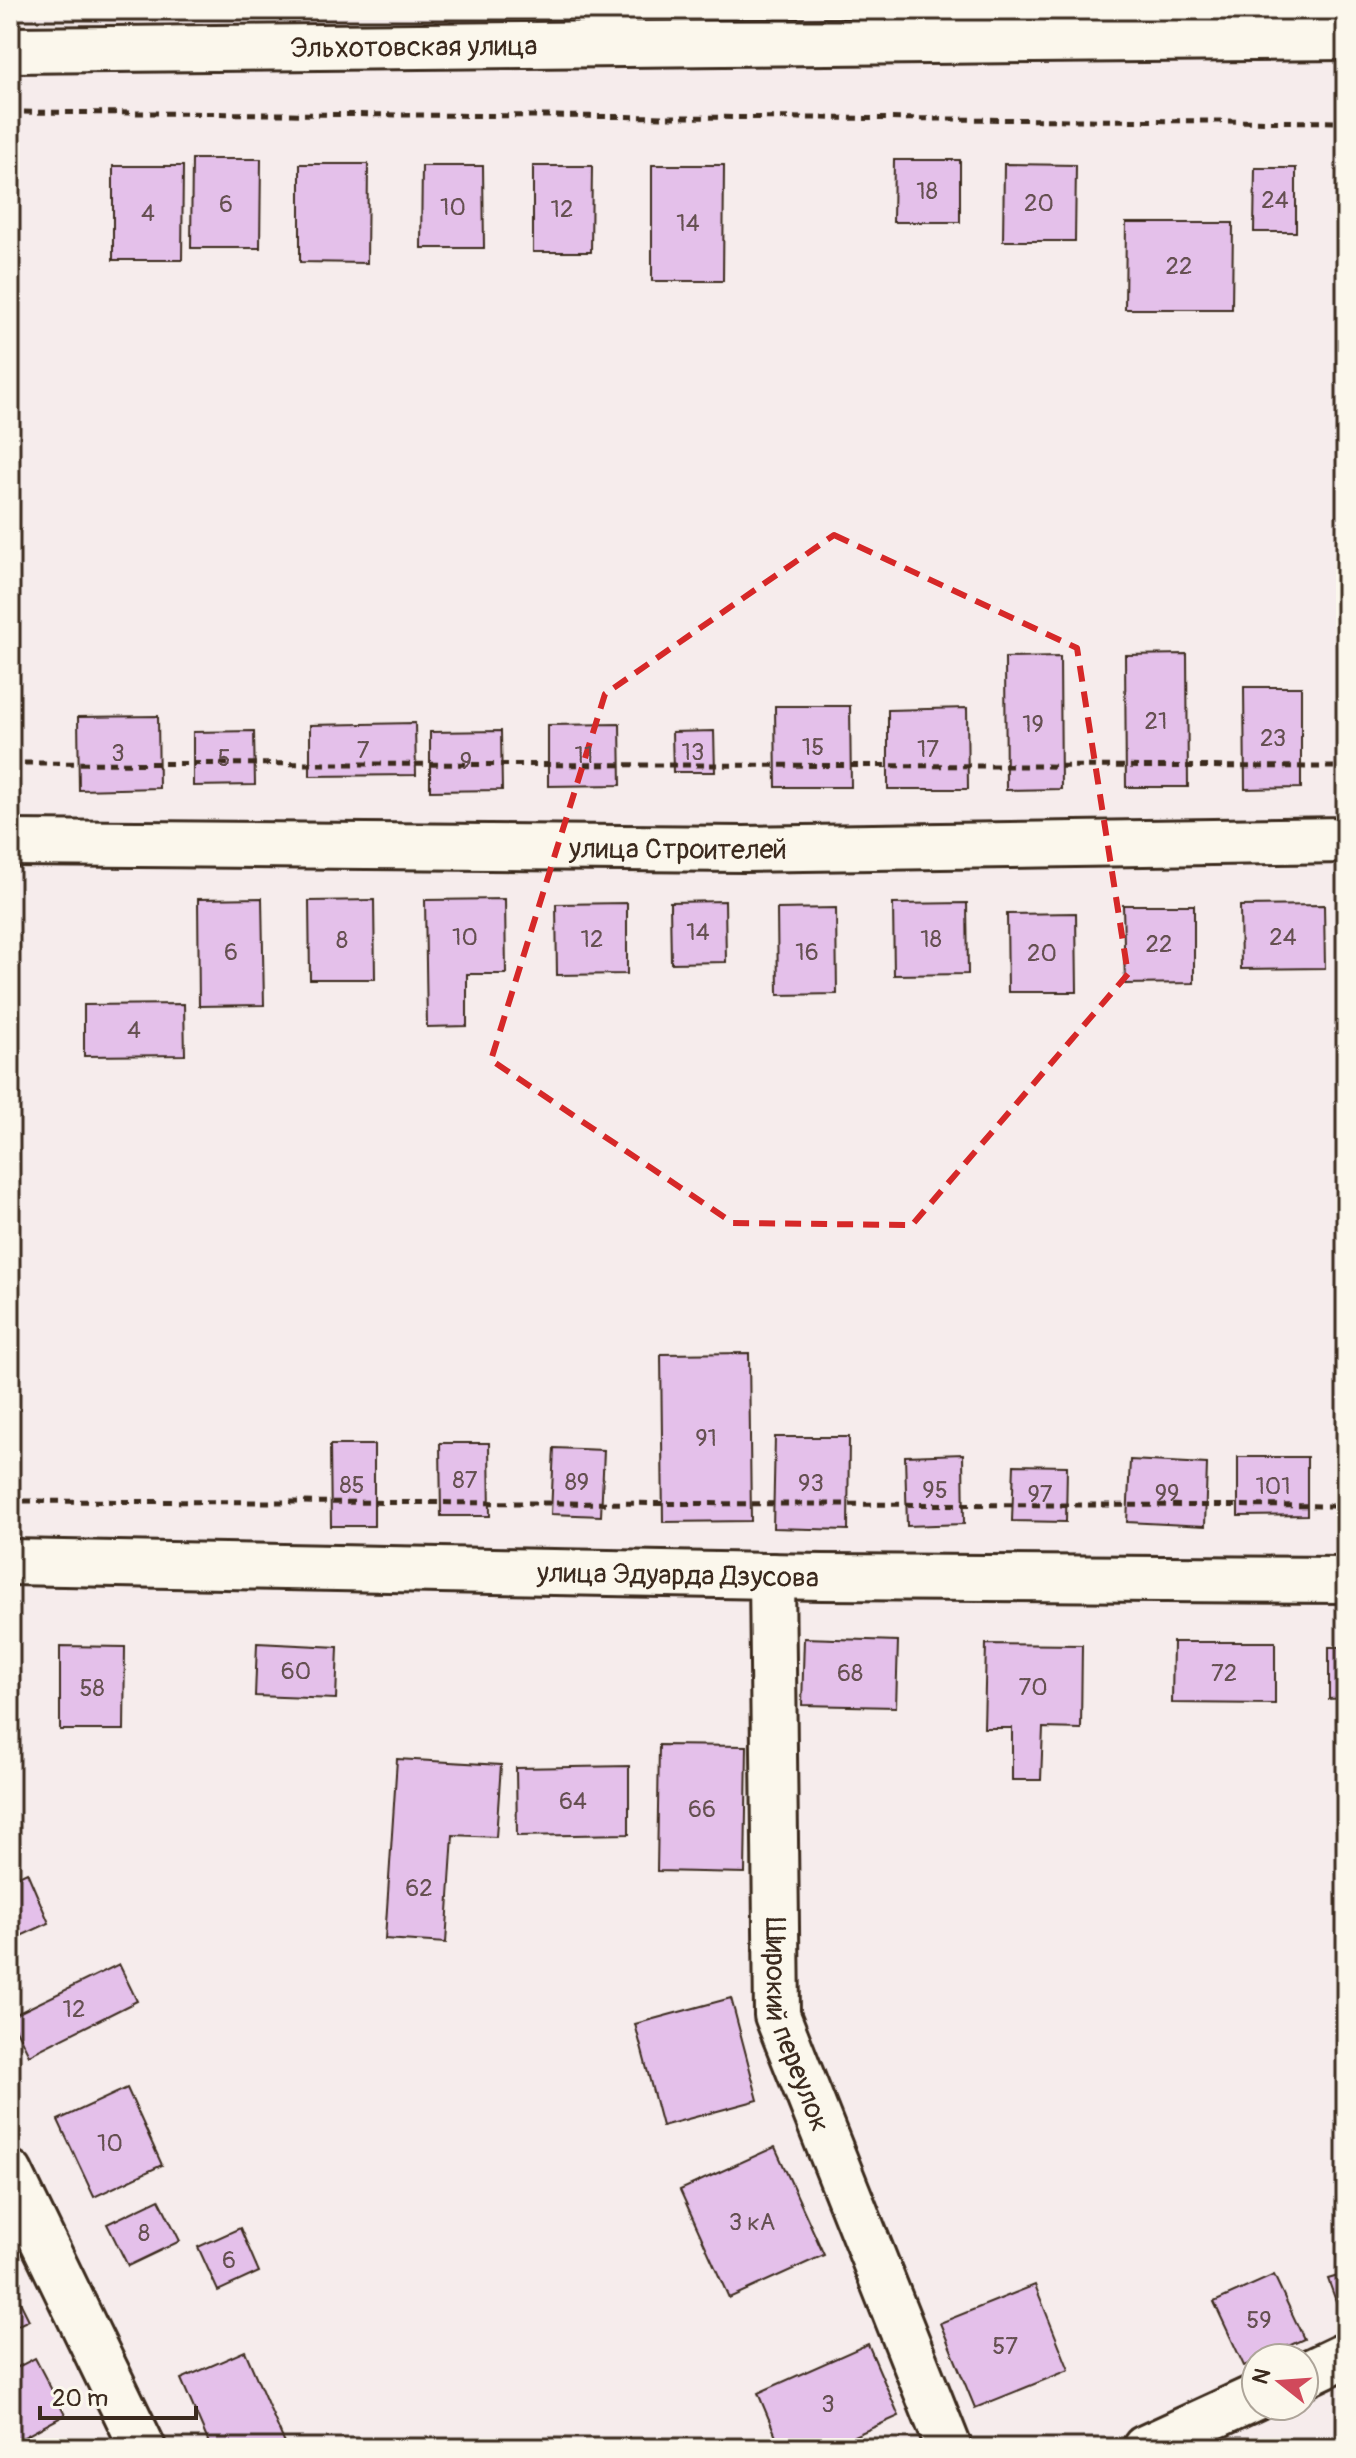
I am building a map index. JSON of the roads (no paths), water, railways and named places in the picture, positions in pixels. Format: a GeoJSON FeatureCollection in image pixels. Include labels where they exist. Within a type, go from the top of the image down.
{"type":"FeatureCollection","features":[{"type":"Feature","properties":{"kind":"street","name":"Эльхотовская улица"},"geometry":{"type":"LineString","coordinates":[[10,50],[1346,37]]}},
{"type":"Feature","properties":{"kind":"street","name":"улица Строителей"},"geometry":{"type":"LineString","coordinates":[[10,843],[744,849],[1346,840]]}},
{"type":"Feature","properties":{"kind":"street","name":"улица Эдуарда Дзусова"},"geometry":{"type":"LineString","coordinates":[[10,1562],[772,1576],[1346,1580]]}},
{"type":"Feature","properties":{"kind":"street","name":"Широкий переулок"},"geometry":{"type":"LineString","coordinates":[[772,1576],[777,2015],[949,2448]]}},
{"type":"Feature","properties":{"kind":"street"},"geometry":{"type":"LineString","coordinates":[[10,2173],[143,2448]]}},
{"type":"Feature","properties":{"kind":"street"},"geometry":{"type":"LineString","coordinates":[[1320,2367],[1346,2355]]}},
{"type":"Feature","properties":{"kind":"street"},"geometry":{"type":"LineString","coordinates":[[1145,2448],[1240,2404]]}}]}
